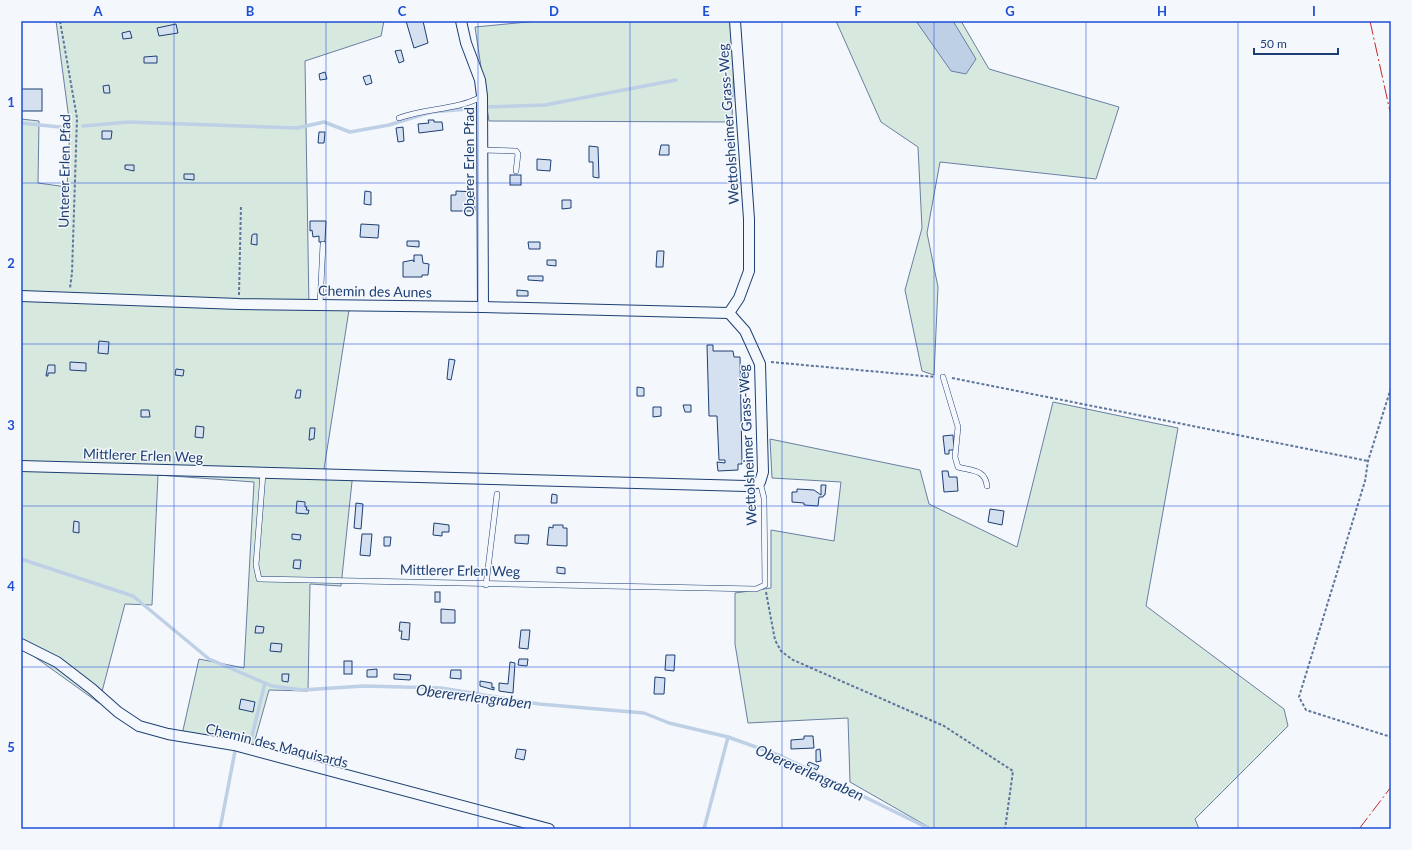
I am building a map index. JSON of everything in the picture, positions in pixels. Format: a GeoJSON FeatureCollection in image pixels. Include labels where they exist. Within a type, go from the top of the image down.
{"type":"FeatureCollection","features":[{"type":"Feature","properties":{"kind":"street","name":"Oberer Erlen Pfad"},"geometry":{"type":"LineString","coordinates":[[461,21],[466,43],[480,80],[482,96],[483,307]]}},
{"type":"Feature","properties":{"kind":"street","name":"Wettolsheimer Grass-Weg"},"geometry":{"type":"LineString","coordinates":[[735,21],[749,219],[749,271],[740,298],[730,313],[745,331],[760,364],[763,472],[760,482]]}},
{"type":"Feature","properties":{"kind":"street","name":"Chemin des Aunes"},"geometry":{"type":"LineString","coordinates":[[21,296],[239,304],[483,307],[730,313]]}},
{"type":"Feature","properties":{"kind":"street","name":"Mittlerer Erlen Weg"},"geometry":{"type":"LineString","coordinates":[[21,466],[746,486],[760,482]]}},
{"type":"Feature","properties":{"kind":"street","name":"Chemin des Maquisards"},"geometry":{"type":"LineString","coordinates":[[21,644],[58,662],[118,712],[139,726],[168,734],[234,745],[549,829]]}},
{"type":"Feature","properties":{"kind":"lane"},"geometry":{"type":"LineString","coordinates":[[399,118],[416,112],[469,103],[482,96]]}},
{"type":"Feature","properties":{"kind":"lane"},"geometry":{"type":"LineString","coordinates":[[482,150],[516,151],[518,154],[516,171]]}},
{"type":"Feature","properties":{"kind":"lane"},"geometry":{"type":"LineString","coordinates":[[320,305],[323,244]]}},
{"type":"Feature","properties":{"kind":"lane"},"geometry":{"type":"LineString","coordinates":[[943,377],[958,427],[955,457],[958,467],[982,474],[986,478],[987,486]]}},
{"type":"Feature","properties":{"kind":"lane","name":"Mittlerer Erlen Weg"},"geometry":{"type":"LineString","coordinates":[[264,473],[256,566],[259,579],[486,585],[756,589],[765,585]]}},
{"type":"Feature","properties":{"kind":"lane","name":"Wettolsheimer Grass-Weg"},"geometry":{"type":"LineString","coordinates":[[760,482],[764,498],[765,585]]}},
{"type":"Feature","properties":{"kind":"lane"},"geometry":{"type":"LineString","coordinates":[[486,585],[497,494]]}},
{"type":"Feature","properties":{"kind":"path","name":"Unterer Erlen Pfad"},"geometry":{"type":"LineString","coordinates":[[60,21],[77,118],[72,273],[68,297]]}},
{"type":"Feature","properties":{"kind":"path"},"geometry":{"type":"LineString","coordinates":[[239,304],[241,205]]}},
{"type":"Feature","properties":{"kind":"path"},"geometry":{"type":"LineString","coordinates":[[760,364],[770,362],[943,377],[1368,460]]}},
{"type":"Feature","properties":{"kind":"path"},"geometry":{"type":"LineString","coordinates":[[1391,388],[1368,460],[1366,481],[1299,697],[1306,710],[1391,737]]}},
{"type":"Feature","properties":{"kind":"path"},"geometry":{"type":"LineString","coordinates":[[765,585],[775,640],[781,651],[793,660],[944,726],[1013,771],[1004,829]]}},
{"type":"Feature","properties":{"kind":"shaded area"},"geometry":{"type":"Polygon","coordinates":[[[56,21],[384,21],[381,36],[305,61],[309,309],[349,310],[324,469],[353,472],[341,586],[310,584],[308,691],[269,690],[253,747],[181,739],[199,659],[244,668],[254,482],[158,475],[152,605],[125,604],[99,703],[21,647],[21,119],[39,121],[38,183],[67,187],[70,127],[56,21]]]}},
{"type":"Feature","properties":{"kind":"shaded area"},"geometry":{"type":"Polygon","coordinates":[[[538,21],[735,21],[732,122],[489,121],[475,27],[538,21]]]}},
{"type":"Feature","properties":{"kind":"shaded area"},"geometry":{"type":"Polygon","coordinates":[[[836,21],[961,21],[989,69],[1119,107],[1096,179],[940,162],[927,233],[938,287],[934,375],[922,371],[905,290],[922,228],[918,147],[881,122],[836,21]]]}},
{"type":"Feature","properties":{"kind":"shaded area"},"geometry":{"type":"Polygon","coordinates":[[[1053,402],[1178,428],[1146,606],[1284,709],[1288,726],[1195,819],[1199,829],[932,829],[850,782],[848,718],[748,723],[735,644],[735,593],[771,588],[771,530],[834,541],[841,482],[772,478],[770,439],[920,470],[929,504],[1017,547],[1053,402]]]}},
{"type":"Feature","properties":{"kind":"water"},"geometry":{"type":"Polygon","coordinates":[[[916,21],[953,21],[976,59],[966,74],[951,71],[916,21]]]}},
{"type":"Feature","properties":{"kind":"building"},"geometry":{"type":"Polygon","coordinates":[[[406,21],[423,21],[428,43],[414,48],[406,21]]]}},
{"type":"Feature","properties":{"kind":"building"},"geometry":{"type":"Polygon","coordinates":[[[176,24],[178,33],[159,36],[157,28],[176,24]]]}},
{"type":"Feature","properties":{"kind":"building"},"geometry":{"type":"Polygon","coordinates":[[[130,31],[132,38],[123,39],[122,33],[130,31]]]}},
{"type":"Feature","properties":{"kind":"building"},"geometry":{"type":"Polygon","coordinates":[[[401,50],[404,61],[399,63],[395,51],[401,50]]]}},
{"type":"Feature","properties":{"kind":"building"},"geometry":{"type":"Polygon","coordinates":[[[157,56],[157,63],[144,63],[144,57],[157,56]]]}},
{"type":"Feature","properties":{"kind":"building"},"geometry":{"type":"Polygon","coordinates":[[[325,72],[327,79],[320,80],[319,74],[325,72]]]}},
{"type":"Feature","properties":{"kind":"building"},"geometry":{"type":"Polygon","coordinates":[[[370,75],[372,83],[366,85],[363,77],[370,75]]]}},
{"type":"Feature","properties":{"kind":"building"},"geometry":{"type":"Polygon","coordinates":[[[109,85],[110,93],[104,93],[103,86],[109,85]]]}},
{"type":"Feature","properties":{"kind":"building"},"geometry":{"type":"Polygon","coordinates":[[[21,89],[42,89],[42,111],[21,111],[21,89]]]}},
{"type":"Feature","properties":{"kind":"building"},"geometry":{"type":"Polygon","coordinates":[[[428,120],[442,122],[443,130],[419,133],[418,124],[429,123],[428,120]]]}},
{"type":"Feature","properties":{"kind":"building"},"geometry":{"type":"Polygon","coordinates":[[[403,127],[404,141],[398,142],[396,128],[403,127]]]}},
{"type":"Feature","properties":{"kind":"building"},"geometry":{"type":"Polygon","coordinates":[[[102,131],[112,131],[111,139],[102,139],[102,131]]]}},
{"type":"Feature","properties":{"kind":"building"},"geometry":{"type":"Polygon","coordinates":[[[319,132],[325,132],[324,143],[318,143],[319,132]]]}},
{"type":"Feature","properties":{"kind":"building"},"geometry":{"type":"Polygon","coordinates":[[[661,145],[669,145],[669,155],[659,155],[661,145]]]}},
{"type":"Feature","properties":{"kind":"building"},"geometry":{"type":"Polygon","coordinates":[[[589,146],[598,147],[599,178],[593,177],[593,162],[589,162],[589,146]]]}},
{"type":"Feature","properties":{"kind":"building"},"geometry":{"type":"Polygon","coordinates":[[[537,159],[551,160],[550,171],[537,170],[537,159]]]}},
{"type":"Feature","properties":{"kind":"building"},"geometry":{"type":"Polygon","coordinates":[[[125,165],[134,165],[134,171],[125,169],[125,165]]]}},
{"type":"Feature","properties":{"kind":"building"},"geometry":{"type":"Polygon","coordinates":[[[184,174],[194,174],[194,180],[184,179],[184,174]]]}},
{"type":"Feature","properties":{"kind":"building"},"geometry":{"type":"Polygon","coordinates":[[[510,175],[521,175],[521,185],[510,185],[510,175]]]}},
{"type":"Feature","properties":{"kind":"building"},"geometry":{"type":"Polygon","coordinates":[[[365,191],[371,192],[371,205],[364,204],[365,191]]]}},
{"type":"Feature","properties":{"kind":"building"},"geometry":{"type":"Polygon","coordinates":[[[456,191],[474,192],[475,211],[451,211],[451,195],[456,195],[456,191]]]}},
{"type":"Feature","properties":{"kind":"building"},"geometry":{"type":"Polygon","coordinates":[[[562,200],[571,200],[571,208],[562,209],[562,200]]]}},
{"type":"Feature","properties":{"kind":"building"},"geometry":{"type":"Polygon","coordinates":[[[310,221],[326,221],[325,242],[319,242],[319,236],[313,237],[312,230],[310,231],[310,221]]]}},
{"type":"Feature","properties":{"kind":"building"},"geometry":{"type":"Polygon","coordinates":[[[361,224],[379,225],[378,238],[360,237],[361,224]]]}},
{"type":"Feature","properties":{"kind":"building"},"geometry":{"type":"Polygon","coordinates":[[[257,234],[257,245],[251,244],[252,235],[257,234]]]}},
{"type":"Feature","properties":{"kind":"building"},"geometry":{"type":"Polygon","coordinates":[[[407,241],[419,241],[419,247],[407,246],[407,241]]]}},
{"type":"Feature","properties":{"kind":"building"},"geometry":{"type":"Polygon","coordinates":[[[528,242],[540,242],[540,249],[529,249],[528,242]]]}},
{"type":"Feature","properties":{"kind":"building"},"geometry":{"type":"Polygon","coordinates":[[[657,251],[664,251],[663,267],[656,267],[657,251]]]}},
{"type":"Feature","properties":{"kind":"building"},"geometry":{"type":"Polygon","coordinates":[[[414,255],[422,255],[423,263],[429,264],[428,275],[422,275],[422,277],[403,277],[403,262],[413,260],[414,262],[414,255]]]}},
{"type":"Feature","properties":{"kind":"building"},"geometry":{"type":"Polygon","coordinates":[[[547,260],[556,260],[556,266],[547,265],[547,260]]]}},
{"type":"Feature","properties":{"kind":"building"},"geometry":{"type":"Polygon","coordinates":[[[528,276],[543,276],[543,281],[528,280],[528,276]]]}},
{"type":"Feature","properties":{"kind":"building"},"geometry":{"type":"Polygon","coordinates":[[[517,290],[528,291],[528,296],[517,296],[517,290]]]}},
{"type":"Feature","properties":{"kind":"building"},"geometry":{"type":"Polygon","coordinates":[[[99,341],[109,342],[108,354],[98,353],[99,341]]]}},
{"type":"Feature","properties":{"kind":"building"},"geometry":{"type":"Polygon","coordinates":[[[707,345],[713,345],[713,351],[733,351],[734,357],[740,357],[742,464],[738,464],[738,470],[718,471],[717,462],[725,463],[725,460],[719,460],[717,416],[709,416],[707,345]]]}},
{"type":"Feature","properties":{"kind":"building"},"geometry":{"type":"Polygon","coordinates":[[[449,359],[455,360],[451,380],[447,379],[449,359]]]}},
{"type":"Feature","properties":{"kind":"building"},"geometry":{"type":"Polygon","coordinates":[[[70,362],[86,363],[86,371],[70,370],[70,362]]]}},
{"type":"Feature","properties":{"kind":"building"},"geometry":{"type":"Polygon","coordinates":[[[48,365],[55,365],[55,373],[48,373],[48,376],[46,376],[48,365]]]}},
{"type":"Feature","properties":{"kind":"building"},"geometry":{"type":"Polygon","coordinates":[[[176,369],[184,370],[183,376],[175,375],[176,369]]]}},
{"type":"Feature","properties":{"kind":"building"},"geometry":{"type":"Polygon","coordinates":[[[637,387],[644,388],[644,396],[637,396],[637,387]]]}},
{"type":"Feature","properties":{"kind":"building"},"geometry":{"type":"Polygon","coordinates":[[[297,390],[301,390],[300,398],[295,398],[297,390]]]}},
{"type":"Feature","properties":{"kind":"building"},"geometry":{"type":"Polygon","coordinates":[[[683,405],[691,405],[691,412],[685,412],[683,405]]]}},
{"type":"Feature","properties":{"kind":"building"},"geometry":{"type":"Polygon","coordinates":[[[653,407],[661,407],[661,416],[653,417],[653,407]]]}},
{"type":"Feature","properties":{"kind":"building"},"geometry":{"type":"Polygon","coordinates":[[[141,410],[149,410],[150,417],[141,417],[141,410]]]}},
{"type":"Feature","properties":{"kind":"building"},"geometry":{"type":"Polygon","coordinates":[[[196,426],[204,427],[203,438],[195,437],[196,426]]]}},
{"type":"Feature","properties":{"kind":"building"},"geometry":{"type":"Polygon","coordinates":[[[310,428],[315,428],[314,439],[309,440],[310,428]]]}},
{"type":"Feature","properties":{"kind":"building"},"geometry":{"type":"Polygon","coordinates":[[[953,435],[954,450],[949,450],[949,454],[945,454],[943,436],[953,435]]]}},
{"type":"Feature","properties":{"kind":"building"},"geometry":{"type":"Polygon","coordinates":[[[942,471],[948,471],[949,477],[957,477],[958,491],[944,492],[942,471]]]}},
{"type":"Feature","properties":{"kind":"building"},"geometry":{"type":"Polygon","coordinates":[[[821,485],[826,485],[825,495],[823,497],[819,497],[818,506],[792,502],[792,492],[797,492],[797,489],[814,490],[821,495],[821,485]]]}},
{"type":"Feature","properties":{"kind":"building"},"geometry":{"type":"Polygon","coordinates":[[[552,494],[557,495],[557,503],[551,503],[552,494]]]}},
{"type":"Feature","properties":{"kind":"building"},"geometry":{"type":"Polygon","coordinates":[[[297,501],[305,502],[305,507],[307,507],[306,510],[309,510],[308,514],[296,513],[297,501]]]}},
{"type":"Feature","properties":{"kind":"building"},"geometry":{"type":"Polygon","coordinates":[[[356,503],[363,504],[361,529],[354,528],[356,503]]]}},
{"type":"Feature","properties":{"kind":"building"},"geometry":{"type":"Polygon","coordinates":[[[990,509],[1004,511],[1002,525],[988,522],[990,509]]]}},
{"type":"Feature","properties":{"kind":"building"},"geometry":{"type":"Polygon","coordinates":[[[74,521],[79,522],[79,533],[73,532],[74,521]]]}},
{"type":"Feature","properties":{"kind":"building"},"geometry":{"type":"Polygon","coordinates":[[[434,523],[449,525],[449,532],[442,532],[442,536],[433,535],[434,523]]]}},
{"type":"Feature","properties":{"kind":"building"},"geometry":{"type":"Polygon","coordinates":[[[553,525],[563,525],[563,528],[567,528],[567,546],[547,545],[549,527],[553,528],[553,525]]]}},
{"type":"Feature","properties":{"kind":"building"},"geometry":{"type":"Polygon","coordinates":[[[292,534],[301,535],[300,540],[292,539],[292,534]]]}},
{"type":"Feature","properties":{"kind":"building"},"geometry":{"type":"Polygon","coordinates":[[[362,534],[372,534],[370,556],[360,555],[362,534]]]}},
{"type":"Feature","properties":{"kind":"building"},"geometry":{"type":"Polygon","coordinates":[[[515,535],[529,535],[528,544],[515,543],[515,535]]]}},
{"type":"Feature","properties":{"kind":"building"},"geometry":{"type":"Polygon","coordinates":[[[384,537],[391,537],[390,546],[384,546],[384,537]]]}},
{"type":"Feature","properties":{"kind":"building"},"geometry":{"type":"Polygon","coordinates":[[[294,560],[301,560],[300,569],[293,568],[294,560]]]}},
{"type":"Feature","properties":{"kind":"building"},"geometry":{"type":"Polygon","coordinates":[[[557,567],[565,568],[565,574],[557,573],[557,567]]]}},
{"type":"Feature","properties":{"kind":"building"},"geometry":{"type":"Polygon","coordinates":[[[435,592],[440,592],[440,602],[435,602],[435,592]]]}},
{"type":"Feature","properties":{"kind":"building"},"geometry":{"type":"Polygon","coordinates":[[[441,609],[455,610],[455,623],[441,623],[441,609]]]}},
{"type":"Feature","properties":{"kind":"building"},"geometry":{"type":"Polygon","coordinates":[[[400,622],[410,623],[409,640],[401,639],[402,631],[399,631],[400,622]]]}},
{"type":"Feature","properties":{"kind":"building"},"geometry":{"type":"Polygon","coordinates":[[[256,626],[264,627],[263,633],[255,633],[256,626]]]}},
{"type":"Feature","properties":{"kind":"building"},"geometry":{"type":"Polygon","coordinates":[[[521,630],[530,630],[528,649],[519,648],[521,630]]]}},
{"type":"Feature","properties":{"kind":"building"},"geometry":{"type":"Polygon","coordinates":[[[271,643],[282,644],[281,652],[270,651],[271,643]]]}},
{"type":"Feature","properties":{"kind":"building"},"geometry":{"type":"Polygon","coordinates":[[[666,655],[675,655],[674,671],[665,670],[666,655]]]}},
{"type":"Feature","properties":{"kind":"building"},"geometry":{"type":"Polygon","coordinates":[[[519,659],[528,659],[527,666],[518,665],[519,659]]]}},
{"type":"Feature","properties":{"kind":"building"},"geometry":{"type":"Polygon","coordinates":[[[344,661],[352,661],[352,674],[344,674],[344,661]]]}},
{"type":"Feature","properties":{"kind":"building"},"geometry":{"type":"Polygon","coordinates":[[[510,662],[515,663],[513,693],[499,691],[499,683],[508,684],[510,662]]]}},
{"type":"Feature","properties":{"kind":"building"},"geometry":{"type":"Polygon","coordinates":[[[377,669],[377,677],[367,677],[367,670],[377,669]]]}},
{"type":"Feature","properties":{"kind":"building"},"geometry":{"type":"Polygon","coordinates":[[[451,670],[461,670],[461,679],[450,678],[451,670]]]}},
{"type":"Feature","properties":{"kind":"building"},"geometry":{"type":"Polygon","coordinates":[[[282,674],[289,674],[288,682],[282,681],[282,674]]]}},
{"type":"Feature","properties":{"kind":"building"},"geometry":{"type":"Polygon","coordinates":[[[394,674],[411,675],[410,680],[394,679],[394,674]]]}},
{"type":"Feature","properties":{"kind":"building"},"geometry":{"type":"Polygon","coordinates":[[[655,677],[665,678],[664,694],[654,694],[655,677]]]}},
{"type":"Feature","properties":{"kind":"building"},"geometry":{"type":"Polygon","coordinates":[[[480,681],[492,683],[492,688],[494,687],[494,690],[480,686],[480,681]]]}},
{"type":"Feature","properties":{"kind":"building"},"geometry":{"type":"Polygon","coordinates":[[[241,699],[255,702],[253,712],[239,709],[241,699]]]}},
{"type":"Feature","properties":{"kind":"building"},"geometry":{"type":"Polygon","coordinates":[[[804,736],[813,736],[814,748],[791,749],[791,740],[804,739],[804,736]]]}},
{"type":"Feature","properties":{"kind":"building"},"geometry":{"type":"Polygon","coordinates":[[[517,749],[526,750],[524,760],[515,758],[517,749]]]}},
{"type":"Feature","properties":{"kind":"building"},"geometry":{"type":"Polygon","coordinates":[[[820,749],[821,761],[816,762],[816,750],[820,749]]]}},
{"type":"Feature","properties":{"kind":"building"},"geometry":{"type":"Polygon","coordinates":[[[809,762],[819,766],[817,770],[807,765],[809,762]]]}},
{"type":"Feature","properties":{"kind":"waterway"},"geometry":{"type":"LineString","coordinates":[[486,107],[545,105],[676,80]]}},
{"type":"Feature","properties":{"kind":"waterway"},"geometry":{"type":"LineString","coordinates":[[83,126],[128,122],[297,128],[324,122],[350,132],[389,125],[431,112],[480,108]]}},
{"type":"Feature","properties":{"kind":"waterway"},"geometry":{"type":"LineString","coordinates":[[21,123],[69,128]]}},
{"type":"Feature","properties":{"kind":"waterway","name":"Oberererlengraben"},"geometry":{"type":"LineString","coordinates":[[21,559],[133,596],[209,659],[272,686],[302,690],[364,686],[441,688],[539,704],[644,713],[669,723],[728,737],[781,756],[930,829]]}},
{"type":"Feature","properties":{"kind":"waterway"},"geometry":{"type":"LineString","coordinates":[[242,742],[250,744],[265,683]]}},
{"type":"Feature","properties":{"kind":"waterway"},"geometry":{"type":"LineString","coordinates":[[704,829],[728,737]]}},
{"type":"Feature","properties":{"kind":"waterway"},"geometry":{"type":"LineString","coordinates":[[220,829],[236,746]]}},
{"type":"Feature","properties":{"kind":"power"},"geometry":{"type":"LineString","coordinates":[[1370,21],[1391,116]]}},
{"type":"Feature","properties":{"kind":"power"},"geometry":{"type":"LineString","coordinates":[[1359,829],[1391,787]]}}]}
